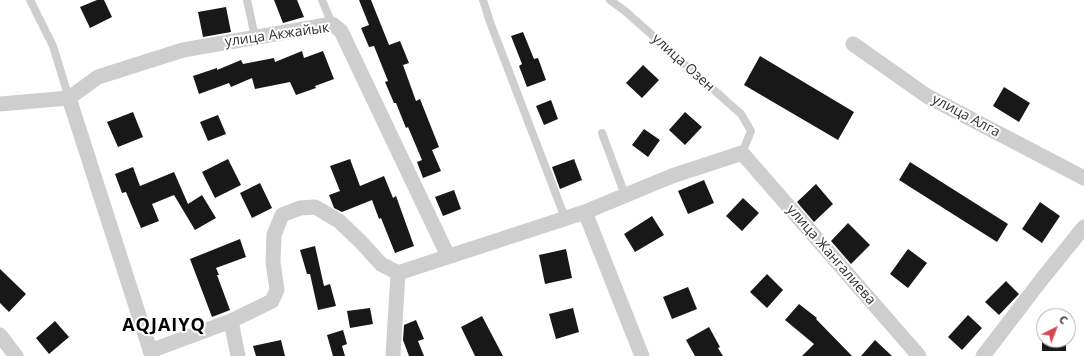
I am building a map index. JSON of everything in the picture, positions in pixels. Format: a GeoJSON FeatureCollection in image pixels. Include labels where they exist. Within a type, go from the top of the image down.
{"type":"FeatureCollection","features":[{"type":"Feature","properties":{"kind":"street","name":"улица Акжайык"},"geometry":{"type":"LineString","coordinates":[[69,98],[98,76],[183,50],[332,24],[341,31],[448,256]]}},
{"type":"Feature","properties":{"kind":"street","name":"улица Алга"},"geometry":{"type":"LineString","coordinates":[[854,44],[927,96],[1084,178]]}},
{"type":"Feature","properties":{"kind":"street"},"geometry":{"type":"LineString","coordinates":[[0,104],[69,98],[151,353],[231,321],[272,301],[277,290],[273,262],[274,235],[282,215],[300,208],[315,207],[338,221],[361,242],[381,264],[398,273],[585,212],[672,176],[742,153]]}},
{"type":"Feature","properties":{"kind":"street","name":"улица Жангалиева"},"geometry":{"type":"LineString","coordinates":[[742,153],[919,356]]}},
{"type":"Feature","properties":{"kind":"street"},"geometry":{"type":"LineString","coordinates":[[585,212],[642,356]]}},
{"type":"Feature","properties":{"kind":"street"},"geometry":{"type":"LineString","coordinates":[[983,356],[1042,278],[1084,227]]}},
{"type":"Feature","properties":{"kind":"street"},"geometry":{"type":"LineString","coordinates":[[393,356],[398,273]]}},
{"type":"Feature","properties":{"kind":"street"},"geometry":{"type":"LineString","coordinates":[[231,321],[238,356]]}},
{"type":"Feature","properties":{"kind":"street"},"geometry":{"type":"LineString","coordinates":[[0,335],[16,356]]}},
{"type":"Feature","properties":{"kind":"lane"},"geometry":{"type":"LineString","coordinates":[[30,0],[53,46],[69,98]]}},
{"type":"Feature","properties":{"kind":"lane"},"geometry":{"type":"LineString","coordinates":[[247,0],[255,37]]}},
{"type":"Feature","properties":{"kind":"lane"},"geometry":{"type":"LineString","coordinates":[[322,0],[332,24]]}},
{"type":"Feature","properties":{"kind":"lane"},"geometry":{"type":"LineString","coordinates":[[483,0],[565,218]]}},
{"type":"Feature","properties":{"kind":"lane","name":"улица Озен"},"geometry":{"type":"LineString","coordinates":[[610,0],[625,11],[741,114],[751,131],[742,153]]}},
{"type":"Feature","properties":{"kind":"lane"},"geometry":{"type":"LineString","coordinates":[[602,133],[626,195]]}},
{"type":"Feature","properties":{"kind":"building"},"geometry":{"type":"Polygon","coordinates":[[[97,0],[104,0],[112,17],[90,28],[80,7],[97,0]]]}},
{"type":"Feature","properties":{"kind":"building"},"geometry":{"type":"Polygon","coordinates":[[[274,0],[297,0],[304,17],[283,23],[274,0]]]}},
{"type":"Feature","properties":{"kind":"building"},"geometry":{"type":"Polygon","coordinates":[[[359,0],[371,0],[389,45],[400,41],[409,63],[403,65],[416,101],[420,99],[439,147],[432,150],[441,171],[423,178],[417,162],[422,160],[408,127],[406,128],[396,103],[394,103],[385,82],[388,81],[374,46],[369,47],[361,28],[369,25],[359,0]]]}},
{"type":"Feature","properties":{"kind":"building"},"geometry":{"type":"Polygon","coordinates":[[[226,7],[231,32],[203,37],[198,12],[226,7]]]}},
{"type":"Feature","properties":{"kind":"building"},"geometry":{"type":"Polygon","coordinates":[[[523,32],[534,59],[538,58],[546,80],[527,87],[519,66],[522,64],[511,36],[523,32]]]}},
{"type":"Feature","properties":{"kind":"building"},"geometry":{"type":"Polygon","coordinates":[[[302,51],[304,58],[323,51],[334,79],[315,86],[316,88],[296,95],[290,82],[255,89],[252,78],[231,87],[229,83],[199,94],[193,76],[217,68],[217,70],[241,60],[243,64],[274,58],[275,62],[302,51]]]}},
{"type":"Feature","properties":{"kind":"building"},"geometry":{"type":"Polygon","coordinates":[[[760,56],[854,112],[838,140],[744,85],[760,56]]]}},
{"type":"Feature","properties":{"kind":"building"},"geometry":{"type":"Polygon","coordinates":[[[643,65],[659,80],[642,98],[626,83],[643,65]]]}},
{"type":"Feature","properties":{"kind":"building"},"geometry":{"type":"Polygon","coordinates":[[[1004,87],[1030,103],[1019,122],[993,106],[1004,87]]]}},
{"type":"Feature","properties":{"kind":"building"},"geometry":{"type":"Polygon","coordinates":[[[551,100],[558,119],[544,125],[536,106],[551,100]]]}},
{"type":"Feature","properties":{"kind":"building"},"geometry":{"type":"Polygon","coordinates":[[[133,112],[143,137],[118,147],[107,122],[133,112]]]}},
{"type":"Feature","properties":{"kind":"building"},"geometry":{"type":"Polygon","coordinates":[[[685,112],[702,127],[685,145],[669,130],[685,112]]]}},
{"type":"Feature","properties":{"kind":"building"},"geometry":{"type":"Polygon","coordinates":[[[218,115],[226,134],[208,141],[200,122],[218,115]]]}},
{"type":"Feature","properties":{"kind":"building"},"geometry":{"type":"Polygon","coordinates":[[[644,129],[660,140],[648,157],[632,145],[644,129]]]}},
{"type":"Feature","properties":{"kind":"building"},"geometry":{"type":"Polygon","coordinates":[[[228,159],[241,185],[215,198],[202,172],[228,159]]]}},
{"type":"Feature","properties":{"kind":"building"},"geometry":{"type":"Polygon","coordinates":[[[350,159],[360,186],[384,176],[393,198],[396,196],[414,246],[395,253],[372,200],[342,212],[334,208],[329,195],[340,191],[330,166],[350,159]]]}},
{"type":"Feature","properties":{"kind":"building"},"geometry":{"type":"Polygon","coordinates":[[[574,159],[582,180],[560,189],[552,167],[574,159]]]}},
{"type":"Feature","properties":{"kind":"building"},"geometry":{"type":"Polygon","coordinates":[[[910,162],[1008,224],[997,242],[899,180],[910,162]]]}},
{"type":"Feature","properties":{"kind":"building"},"geometry":{"type":"Polygon","coordinates":[[[133,167],[140,186],[174,172],[188,204],[202,195],[216,218],[195,230],[174,195],[152,204],[159,221],[141,228],[126,192],[122,193],[115,174],[133,167]]]}},
{"type":"Feature","properties":{"kind":"building"},"geometry":{"type":"Polygon","coordinates":[[[704,180],[714,203],[688,214],[678,191],[704,180]]]}},
{"type":"Feature","properties":{"kind":"building"},"geometry":{"type":"Polygon","coordinates":[[[260,183],[272,208],[252,218],[240,193],[260,183]]]}},
{"type":"Feature","properties":{"kind":"building"},"geometry":{"type":"Polygon","coordinates":[[[816,184],[833,204],[814,222],[797,202],[816,184]]]}},
{"type":"Feature","properties":{"kind":"building"},"geometry":{"type":"Polygon","coordinates":[[[454,190],[461,209],[443,216],[435,197],[454,190]]]}},
{"type":"Feature","properties":{"kind":"building"},"geometry":{"type":"Polygon","coordinates":[[[743,198],[759,213],[742,231],[726,216],[743,198]]]}},
{"type":"Feature","properties":{"kind":"building"},"geometry":{"type":"Polygon","coordinates":[[[1040,202],[1060,216],[1042,243],[1022,229],[1040,202]]]}},
{"type":"Feature","properties":{"kind":"building"},"geometry":{"type":"Polygon","coordinates":[[[652,216],[664,235],[635,252],[624,234],[652,216]]]}},
{"type":"Feature","properties":{"kind":"building"},"geometry":{"type":"Polygon","coordinates":[[[848,223],[870,245],[851,264],[831,241],[848,223]]]}},
{"type":"Feature","properties":{"kind":"building"},"geometry":{"type":"Polygon","coordinates":[[[240,239],[246,257],[216,268],[219,275],[217,275],[230,310],[212,317],[190,259],[240,239]]]}},
{"type":"Feature","properties":{"kind":"building"},"geometry":{"type":"Polygon","coordinates":[[[315,246],[324,286],[330,284],[336,306],[318,310],[310,274],[307,274],[300,250],[315,246]]]}},
{"type":"Feature","properties":{"kind":"building"},"geometry":{"type":"Polygon","coordinates":[[[566,249],[572,278],[545,284],[539,255],[566,249]]]}},
{"type":"Feature","properties":{"kind":"building"},"geometry":{"type":"Polygon","coordinates":[[[908,249],[927,263],[908,288],[890,274],[908,249]]]}},
{"type":"Feature","properties":{"kind":"building"},"geometry":{"type":"Polygon","coordinates":[[[0,269],[26,294],[9,312],[0,303],[0,269]]]}},
{"type":"Feature","properties":{"kind":"building"},"geometry":{"type":"Polygon","coordinates":[[[767,274],[783,290],[767,308],[750,292],[767,274]]]}},
{"type":"Feature","properties":{"kind":"building"},"geometry":{"type":"Polygon","coordinates":[[[1006,281],[1019,294],[999,315],[985,302],[1006,281]]]}},
{"type":"Feature","properties":{"kind":"building"},"geometry":{"type":"Polygon","coordinates":[[[688,287],[697,309],[672,319],[663,297],[688,287]]]}},
{"type":"Feature","properties":{"kind":"building"},"geometry":{"type":"Polygon","coordinates":[[[799,304],[817,318],[816,319],[852,356],[802,356],[814,344],[785,320],[799,304]]]}},
{"type":"Feature","properties":{"kind":"building"},"geometry":{"type":"Polygon","coordinates":[[[370,308],[373,324],[350,328],[347,311],[370,308]]]}},
{"type":"Feature","properties":{"kind":"building"},"geometry":{"type":"Polygon","coordinates":[[[573,308],[579,332],[556,339],[549,314],[573,308]]]}},
{"type":"Feature","properties":{"kind":"building"},"geometry":{"type":"Polygon","coordinates":[[[968,315],[982,328],[962,350],[948,337],[968,315]]]}},
{"type":"Feature","properties":{"kind":"building"},"geometry":{"type":"Polygon","coordinates":[[[482,316],[503,356],[475,356],[461,327],[482,316]]]}},
{"type":"Feature","properties":{"kind":"building"},"geometry":{"type":"Polygon","coordinates":[[[416,320],[424,339],[418,341],[424,356],[409,356],[403,340],[404,325],[416,320]]]}},
{"type":"Feature","properties":{"kind":"building"},"geometry":{"type":"Polygon","coordinates":[[[55,321],[69,337],[49,354],[36,338],[55,321]]]}},
{"type":"Feature","properties":{"kind":"building"},"geometry":{"type":"Polygon","coordinates":[[[709,327],[720,347],[718,348],[723,356],[695,356],[686,340],[709,327]]]}},
{"type":"Feature","properties":{"kind":"building"},"geometry":{"type":"Polygon","coordinates":[[[343,330],[347,344],[342,346],[345,356],[333,356],[327,335],[343,330]]]}},
{"type":"Feature","properties":{"kind":"building"},"geometry":{"type":"Polygon","coordinates":[[[281,340],[285,356],[256,356],[253,346],[281,340]]]}},
{"type":"Feature","properties":{"kind":"building"},"geometry":{"type":"Polygon","coordinates":[[[875,340],[892,356],[861,356],[875,340]]]}},
{"type":"Feature","properties":{"kind":"building"},"geometry":{"type":"Polygon","coordinates":[[[1042,348],[1066,348],[1066,351],[1042,351],[1042,348]]]}},
{"type":"Feature","properties":{"kind":"district","name":"AQJAIYQ"},"geometry":{"type":"Point","coordinates":[164,326]}}]}
